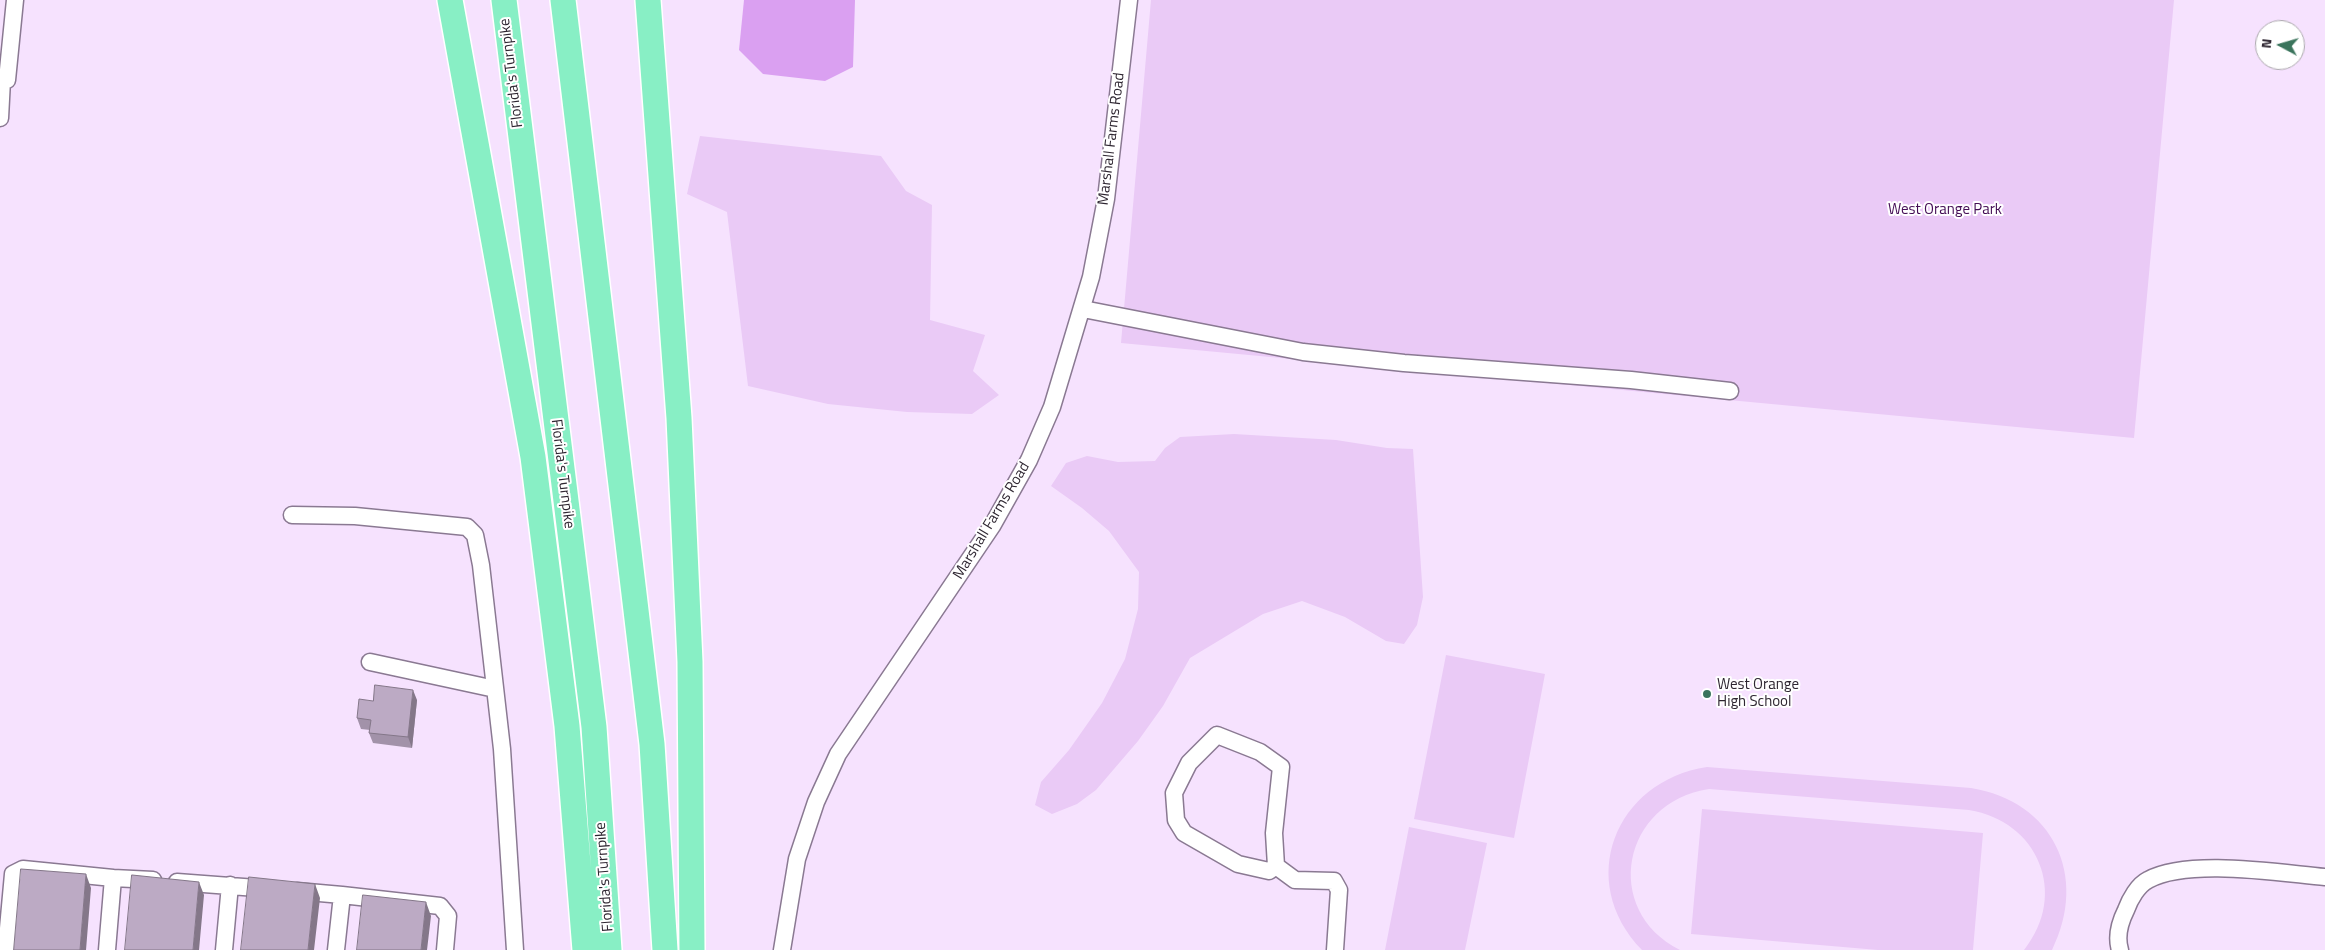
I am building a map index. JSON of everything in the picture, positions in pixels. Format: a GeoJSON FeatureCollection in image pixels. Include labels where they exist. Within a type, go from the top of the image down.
{"type":"FeatureCollection","features":[{"type":"Feature","properties":{"kind":"highway"},"geometry":{"type":"LineString","coordinates":[[450,0],[533,457],[567,726],[585,950]]}},
{"type":"Feature","properties":{"kind":"highway","name":"Florida's Turnpike"},"geometry":{"type":"LineString","coordinates":[[504,0],[594,727],[610,950]]}},
{"type":"Feature","properties":{"kind":"highway"},"geometry":{"type":"LineString","coordinates":[[563,0],[652,744],[665,950]]}},
{"type":"Feature","properties":{"kind":"highway"},"geometry":{"type":"LineString","coordinates":[[648,0],[659,173],[679,418],[690,662],[692,950]]}},
{"type":"Feature","properties":{"kind":"highway"},"geometry":{"type":"LineString","coordinates":[[657,0],[659,173]]}},
{"type":"Feature","properties":{"kind":"street"},"geometry":{"type":"LineString","coordinates":[[0,118],[1,80],[7,80],[15,0]]}},
{"type":"Feature","properties":{"kind":"street","name":"Marshall Farms Road"},"geometry":{"type":"LineString","coordinates":[[782,950],[797,859],[816,802],[838,754],[992,526],[1029,460],[1052,408],[1083,309],[1106,198],[1129,0]]}},
{"type":"Feature","properties":{"kind":"street"},"geometry":{"type":"LineString","coordinates":[[1083,309],[1303,352],[1404,363],[1631,380],[1730,391]]}},
{"type":"Feature","properties":{"kind":"street"},"geometry":{"type":"LineString","coordinates":[[292,515],[355,516],[467,527],[475,535],[481,565],[502,749],[515,950]]}},
{"type":"Feature","properties":{"kind":"street"},"geometry":{"type":"LineString","coordinates":[[370,662],[495,689]]}},
{"type":"Feature","properties":{"kind":"street"},"geometry":{"type":"LineString","coordinates":[[1217,735],[1260,752],[1282,767],[1274,833],[1276,866],[1269,871],[1238,864],[1184,833],[1176,820],[1174,793],[1189,763],[1217,735]]}},
{"type":"Feature","properties":{"kind":"street"},"geometry":{"type":"LineString","coordinates":[[1276,866],[1295,880],[1334,881],[1339,890],[1335,950]]}},
{"type":"Feature","properties":{"kind":"street"},"geometry":{"type":"LineString","coordinates":[[2120,950],[2118,944],[2120,922],[2130,900],[2147,880],[2172,871],[2206,868],[2325,877]]}},
{"type":"Feature","properties":{"kind":"street"},"geometry":{"type":"LineString","coordinates":[[6,950],[13,874],[23,869],[113,878],[230,885],[440,906],[448,916],[446,950]]}},
{"type":"Feature","properties":{"kind":"street"},"geometry":{"type":"LineString","coordinates":[[107,950],[113,878]]}},
{"type":"Feature","properties":{"kind":"street"},"geometry":{"type":"LineString","coordinates":[[224,950],[230,885]]}},
{"type":"Feature","properties":{"kind":"street"},"geometry":{"type":"LineString","coordinates":[[336,950],[342,896]]}},
{"type":"Feature","properties":{"kind":"green space","name":"West Orange Park"},"geometry":{"type":"Polygon","coordinates":[[[1151,0],[2174,0],[2134,438],[1121,343],[1151,0]]]}},
{"type":"Feature","properties":{"kind":"green space"},"geometry":{"type":"Polygon","coordinates":[[[700,136],[881,156],[906,191],[932,205],[930,320],[985,335],[973,371],[999,395],[972,414],[907,412],[828,404],[748,386],[727,212],[687,194],[700,136]]]}},
{"type":"Feature","properties":{"kind":"green space"},"geometry":{"type":"Polygon","coordinates":[[[1234,434],[1336,440],[1387,448],[1413,449],[1423,597],[1417,625],[1404,644],[1386,641],[1345,617],[1302,601],[1263,614],[1190,658],[1163,706],[1138,741],[1096,790],[1077,804],[1052,814],[1035,805],[1041,782],[1069,750],[1102,703],[1125,659],[1138,609],[1139,572],[1109,531],[1082,508],[1051,486],[1066,463],[1087,456],[1118,462],[1155,461],[1165,448],[1180,437],[1234,434]]]}},
{"type":"Feature","properties":{"kind":"green space"},"geometry":{"type":"Polygon","coordinates":[[[1446,655],[1545,674],[1514,838],[1414,819],[1446,655]]]}},
{"type":"Feature","properties":{"kind":"green space"},"geometry":{"type":"Polygon","coordinates":[[[1707,767],[1971,788],[2000,796],[2023,808],[2042,825],[2056,846],[2064,870],[2066,895],[2063,922],[2052,950],[2024,950],[2037,928],[2044,906],[2045,884],[2039,863],[2029,844],[2013,829],[1993,817],[1969,810],[1709,789],[1680,798],[1657,814],[1641,835],[1632,859],[1632,885],[1639,910],[1655,932],[1680,950],[1642,950],[1622,923],[1611,894],[1609,865],[1615,838],[1628,813],[1649,792],[1675,776],[1707,767]]]}},
{"type":"Feature","properties":{"kind":"green space"},"geometry":{"type":"Polygon","coordinates":[[[1702,809],[1983,833],[1973,950],[1878,950],[1691,934],[1702,809]]]}},
{"type":"Feature","properties":{"kind":"green space"},"geometry":{"type":"Polygon","coordinates":[[[1409,827],[1487,843],[1465,950],[1385,950],[1409,827]]]}},
{"type":"Feature","properties":{"kind":"shaded area"},"geometry":{"type":"Polygon","coordinates":[[[744,0],[855,0],[853,67],[825,81],[763,74],[739,50],[744,0]]]}},
{"type":"Feature","properties":{"kind":"building"},"geometry":{"type":"Polygon","coordinates":[[[375,685],[413,690],[408,737],[369,733],[371,720],[357,718],[359,699],[373,701],[375,685]]]}},
{"type":"Feature","properties":{"kind":"building"},"geometry":{"type":"Polygon","coordinates":[[[21,869],[86,874],[80,950],[14,950],[21,869]]]}},
{"type":"Feature","properties":{"kind":"building"},"geometry":{"type":"Polygon","coordinates":[[[132,875],[199,882],[193,950],[125,950],[132,875]]]}},
{"type":"Feature","properties":{"kind":"building"},"geometry":{"type":"Polygon","coordinates":[[[249,877],[315,884],[308,950],[241,950],[249,877]]]}},
{"type":"Feature","properties":{"kind":"building"},"geometry":{"type":"Polygon","coordinates":[[[363,895],[426,902],[421,950],[357,950],[363,895]]]}},
{"type":"Feature","properties":{"kind":"place","name":"West Orange High School"},"geometry":{"type":"Point","coordinates":[1707,694]}}]}
